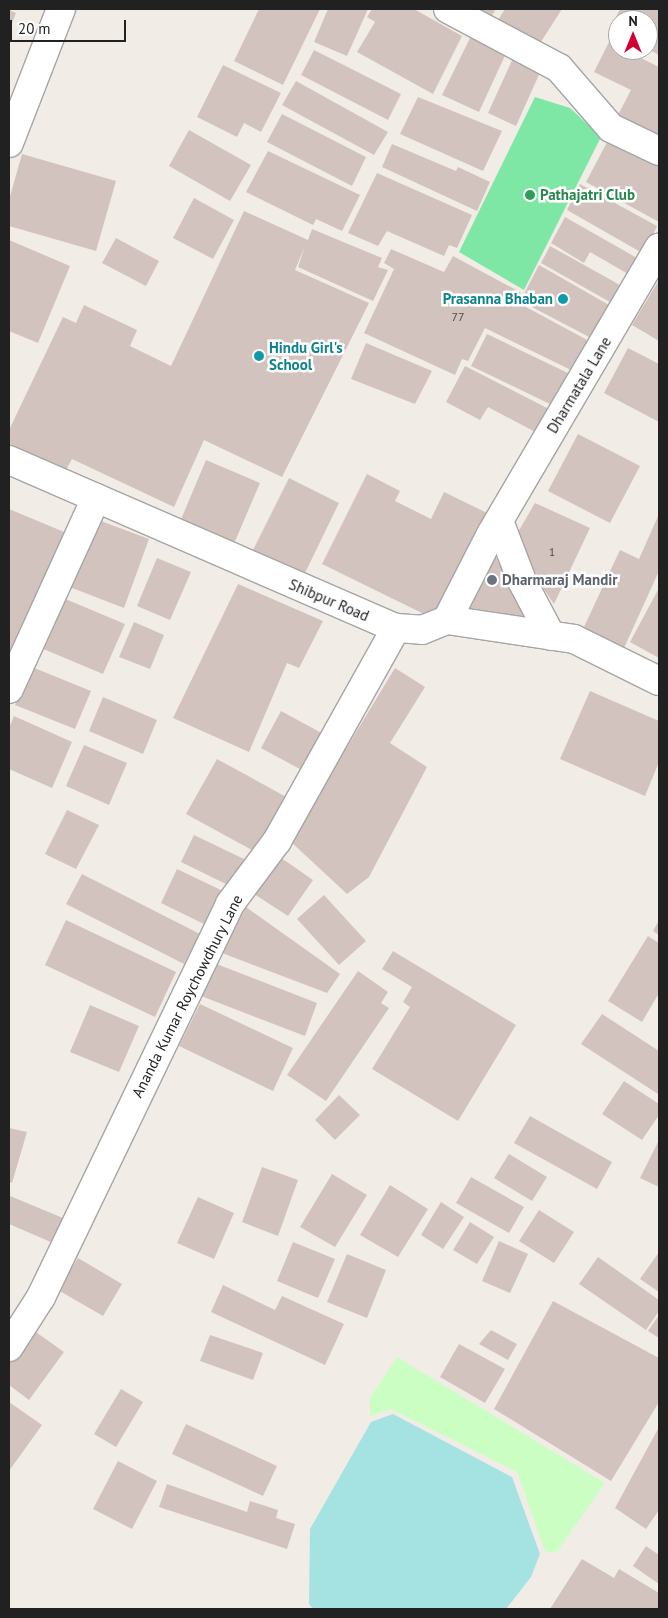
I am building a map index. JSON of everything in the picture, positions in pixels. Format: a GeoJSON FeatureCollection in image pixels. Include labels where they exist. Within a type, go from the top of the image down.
{"type":"FeatureCollection","features":[{"type":"Feature","properties":{"kind":"street"},"geometry":{"type":"LineString","coordinates":[[9,143],[61,9]]}},
{"type":"Feature","properties":{"kind":"street"},"geometry":{"type":"LineString","coordinates":[[448,9],[559,68],[611,128],[659,151]]}},
{"type":"Feature","properties":{"kind":"street","name":"Dharmatala Lane"},"geometry":{"type":"LineString","coordinates":[[447,620],[499,521],[659,248]]}},
{"type":"Feature","properties":{"kind":"street","name":"Shibpur Road"},"geometry":{"type":"LineString","coordinates":[[9,460],[396,628],[422,630],[447,620]]}},
{"type":"Feature","properties":{"kind":"street"},"geometry":{"type":"LineString","coordinates":[[9,688],[96,498]]}},
{"type":"Feature","properties":{"kind":"street"},"geometry":{"type":"LineString","coordinates":[[499,521],[522,581],[551,636]]}},
{"type":"Feature","properties":{"kind":"street"},"geometry":{"type":"LineString","coordinates":[[447,620],[574,638],[659,681]]}},
{"type":"Feature","properties":{"kind":"street","name":"Ananda Kumar Roychowdhury Lane"},"geometry":{"type":"LineString","coordinates":[[9,1347],[41,1297],[230,904],[277,840],[396,628]]}},
{"type":"Feature","properties":{"kind":"green space","name":"Pathajatri Club"},"geometry":{"type":"Polygon","coordinates":[[[535,97],[570,108],[601,137],[524,290],[459,252],[535,97]]]}},
{"type":"Feature","properties":{"kind":"green space"},"geometry":{"type":"Polygon","coordinates":[[[397,1357],[605,1483],[556,1553],[545,1551],[517,1472],[391,1409],[370,1416],[370,1398],[397,1357]]]}},
{"type":"Feature","properties":{"kind":"water"},"geometry":{"type":"Polygon","coordinates":[[[393,1414],[512,1477],[540,1554],[531,1577],[506,1609],[313,1609],[309,1604],[310,1529],[371,1422],[393,1414]]]}},
{"type":"Feature","properties":{"kind":"building"},"geometry":{"type":"Polygon","coordinates":[[[259,9],[320,9],[283,85],[234,61],[259,9]]]}},
{"type":"Feature","properties":{"kind":"building"},"geometry":{"type":"Polygon","coordinates":[[[328,9],[368,9],[347,56],[314,42],[328,9]]]}},
{"type":"Feature","properties":{"kind":"building"},"geometry":{"type":"Polygon","coordinates":[[[372,9],[414,9],[462,36],[433,94],[357,52],[375,22],[367,17],[372,9]]]}},
{"type":"Feature","properties":{"kind":"building"},"geometry":{"type":"Polygon","coordinates":[[[460,9],[496,9],[485,26],[460,9]]]}},
{"type":"Feature","properties":{"kind":"building"},"geometry":{"type":"Polygon","coordinates":[[[505,9],[562,9],[537,48],[496,23],[505,9]]]}},
{"type":"Feature","properties":{"kind":"building"},"geometry":{"type":"Polygon","coordinates":[[[659,9],[659,55],[658,10],[620,10],[659,9]]]}},
{"type":"Feature","properties":{"kind":"building"},"geometry":{"type":"Polygon","coordinates":[[[9,10],[16,13],[9,31],[9,10]]]}},
{"type":"Feature","properties":{"kind":"building"},"geometry":{"type":"Polygon","coordinates":[[[473,32],[508,49],[479,112],[442,95],[473,32]]]}},
{"type":"Feature","properties":{"kind":"building"},"geometry":{"type":"Polygon","coordinates":[[[608,44],[608,60],[645,60],[659,67],[659,141],[616,119],[631,90],[594,72],[608,44]]]}},
{"type":"Feature","properties":{"kind":"building"},"geometry":{"type":"Polygon","coordinates":[[[314,50],[401,94],[388,120],[301,75],[314,50]]]}},
{"type":"Feature","properties":{"kind":"building"},"geometry":{"type":"Polygon","coordinates":[[[514,56],[542,68],[516,126],[488,113],[514,56]]]}},
{"type":"Feature","properties":{"kind":"building"},"geometry":{"type":"Polygon","coordinates":[[[223,65],[281,93],[261,132],[244,123],[237,137],[197,117],[223,65]]]}},
{"type":"Feature","properties":{"kind":"building"},"geometry":{"type":"Polygon","coordinates":[[[296,81],[388,132],[374,155],[282,105],[296,81]]]}},
{"type":"Feature","properties":{"kind":"building"},"geometry":{"type":"Polygon","coordinates":[[[418,97],[502,131],[483,171],[400,134],[418,97]]]}},
{"type":"Feature","properties":{"kind":"building"},"geometry":{"type":"Polygon","coordinates":[[[282,114],[366,157],[352,186],[267,142],[282,114]]]}},
{"type":"Feature","properties":{"kind":"building"},"geometry":{"type":"Polygon","coordinates":[[[189,130],[251,165],[230,201],[169,166],[189,130]]]}},
{"type":"Feature","properties":{"kind":"building"},"geometry":{"type":"Polygon","coordinates":[[[612,133],[659,157],[659,222],[586,182],[612,133]]]}},
{"type":"Feature","properties":{"kind":"building"},"geometry":{"type":"Polygon","coordinates":[[[392,144],[456,171],[458,167],[490,182],[477,211],[382,167],[392,144]]]}},
{"type":"Feature","properties":{"kind":"building"},"geometry":{"type":"Polygon","coordinates":[[[268,151],[360,195],[342,231],[316,219],[313,225],[246,192],[268,151]]]}},
{"type":"Feature","properties":{"kind":"building"},"geometry":{"type":"Polygon","coordinates":[[[22,154],[116,181],[96,251],[9,226],[9,200],[22,154]]]}},
{"type":"Feature","properties":{"kind":"building"},"geometry":{"type":"Polygon","coordinates":[[[377,173],[472,215],[457,248],[449,245],[444,256],[387,231],[378,246],[348,233],[377,173]]]}},
{"type":"Feature","properties":{"kind":"building"},"geometry":{"type":"Polygon","coordinates":[[[580,184],[657,226],[644,254],[567,210],[580,184]]]}},
{"type":"Feature","properties":{"kind":"building"},"geometry":{"type":"Polygon","coordinates":[[[194,198],[234,220],[213,259],[173,238],[194,198]]]}},
{"type":"Feature","properties":{"kind":"building","name":"Hindu Girl's School"},"geometry":{"type":"Polygon","coordinates":[[[244,211],[308,240],[312,229],[382,258],[378,267],[388,270],[373,301],[298,267],[305,246],[295,270],[369,303],[282,477],[204,440],[174,507],[72,459],[63,476],[9,451],[9,430],[63,317],[76,323],[84,305],[137,330],[130,346],[171,366],[244,211]]]}},
{"type":"Feature","properties":{"kind":"building"},"geometry":{"type":"Polygon","coordinates":[[[565,217],[637,258],[628,274],[590,252],[584,263],[551,243],[565,217]]]}},
{"type":"Feature","properties":{"kind":"building"},"geometry":{"type":"Polygon","coordinates":[[[116,238],[159,261],[146,286],[102,263],[116,238]]]}},
{"type":"Feature","properties":{"kind":"building"},"geometry":{"type":"Polygon","coordinates":[[[9,240],[70,266],[38,343],[9,331],[9,240]]]}},
{"type":"Feature","properties":{"kind":"building"},"geometry":{"type":"Polygon","coordinates":[[[550,246],[620,285],[610,302],[541,263],[550,246]]]}},
{"type":"Feature","properties":{"kind":"building"},"geometry":{"type":"Polygon","coordinates":[[[391,249],[444,272],[453,256],[520,292],[526,307],[589,341],[573,371],[485,328],[468,361],[462,359],[455,375],[364,333],[394,269],[384,263],[391,249]]]}},
{"type":"Feature","properties":{"kind":"building","name":"Prasanna Bhaban"},"geometry":{"type":"Polygon","coordinates":[[[539,265],[609,305],[591,338],[532,307],[525,292],[539,265]]]}},
{"type":"Feature","properties":{"kind":"building"},"geometry":{"type":"Polygon","coordinates":[[[659,280],[659,341],[632,325],[659,280]]]}},
{"type":"Feature","properties":{"kind":"building"},"geometry":{"type":"Polygon","coordinates":[[[487,334],[572,375],[556,407],[471,366],[487,334]]]}},
{"type":"Feature","properties":{"kind":"building"},"geometry":{"type":"Polygon","coordinates":[[[366,343],[432,371],[415,404],[351,379],[366,343]]]}},
{"type":"Feature","properties":{"kind":"building"},"geometry":{"type":"Polygon","coordinates":[[[628,348],[659,364],[659,422],[604,393],[628,348]]]}},
{"type":"Feature","properties":{"kind":"building"},"geometry":{"type":"Polygon","coordinates":[[[465,366],[549,409],[537,433],[488,407],[480,420],[446,402],[465,366]]]}},
{"type":"Feature","properties":{"kind":"building"},"geometry":{"type":"Polygon","coordinates":[[[578,434],[640,466],[610,523],[548,491],[578,434]]]}},
{"type":"Feature","properties":{"kind":"building"},"geometry":{"type":"Polygon","coordinates":[[[206,460],[260,483],[233,546],[179,524],[206,460]]]}},
{"type":"Feature","properties":{"kind":"building"},"geometry":{"type":"Polygon","coordinates":[[[367,474],[400,491],[395,501],[431,519],[444,492],[487,513],[434,619],[322,564],[367,474]]]}},
{"type":"Feature","properties":{"kind":"building"},"geometry":{"type":"Polygon","coordinates":[[[289,478],[339,503],[304,575],[253,550],[289,478]]]}},
{"type":"Feature","properties":{"kind":"building"},"geometry":{"type":"Polygon","coordinates":[[[535,503],[590,528],[554,604],[532,572],[518,532],[535,503]]]}},
{"type":"Feature","properties":{"kind":"building"},"geometry":{"type":"Polygon","coordinates":[[[9,509],[69,534],[9,677],[9,509]]]}},
{"type":"Feature","properties":{"kind":"building"},"geometry":{"type":"Polygon","coordinates":[[[659,514],[659,571],[624,648],[583,629],[620,550],[639,559],[659,514]]]}},
{"type":"Feature","properties":{"kind":"building"},"geometry":{"type":"Polygon","coordinates":[[[93,518],[149,539],[124,608],[67,586],[93,518]]]}},
{"type":"Feature","properties":{"kind":"building","name":"Dharmaraj Mandir"},"geometry":{"type":"Polygon","coordinates":[[[492,549],[528,623],[462,611],[492,549]]]}},
{"type":"Feature","properties":{"kind":"building"},"geometry":{"type":"Polygon","coordinates":[[[157,558],[191,572],[170,620],[137,606],[157,558]]]}},
{"type":"Feature","properties":{"kind":"building"},"geometry":{"type":"Polygon","coordinates":[[[238,584],[323,621],[299,668],[287,663],[249,752],[173,718],[238,584]]]}},
{"type":"Feature","properties":{"kind":"building"},"geometry":{"type":"Polygon","coordinates":[[[659,588],[659,658],[630,642],[659,588]]]}},
{"type":"Feature","properties":{"kind":"building"},"geometry":{"type":"Polygon","coordinates":[[[63,598],[125,624],[103,674],[41,648],[63,598]]]}},
{"type":"Feature","properties":{"kind":"building"},"geometry":{"type":"Polygon","coordinates":[[[134,622],[164,635],[150,669],[119,657],[134,622]]]}},
{"type":"Feature","properties":{"kind":"building"},"geometry":{"type":"Polygon","coordinates":[[[32,667],[91,691],[75,729],[15,705],[32,667]]]}},
{"type":"Feature","properties":{"kind":"building"},"geometry":{"type":"Polygon","coordinates":[[[395,668],[425,687],[390,743],[427,767],[369,877],[347,894],[290,841],[395,668]]]}},
{"type":"Feature","properties":{"kind":"building"},"geometry":{"type":"Polygon","coordinates":[[[590,691],[659,721],[659,762],[645,796],[560,759],[590,691]]]}},
{"type":"Feature","properties":{"kind":"building"},"geometry":{"type":"Polygon","coordinates":[[[103,697],[157,720],[143,754],[89,731],[103,697]]]}},
{"type":"Feature","properties":{"kind":"building"},"geometry":{"type":"Polygon","coordinates":[[[281,711],[329,737],[309,774],[261,748],[281,711]]]}},
{"type":"Feature","properties":{"kind":"building"},"geometry":{"type":"Polygon","coordinates":[[[14,716],[72,742],[52,788],[9,769],[9,728],[14,716]]]}},
{"type":"Feature","properties":{"kind":"building"},"geometry":{"type":"Polygon","coordinates":[[[84,745],[127,763],[109,805],[66,786],[84,745]]]}},
{"type":"Feature","properties":{"kind":"building"},"geometry":{"type":"Polygon","coordinates":[[[217,759],[290,799],[259,854],[186,814],[217,759]]]}},
{"type":"Feature","properties":{"kind":"building"},"geometry":{"type":"Polygon","coordinates":[[[67,810],[99,825],[76,869],[45,854],[67,810]]]}},
{"type":"Feature","properties":{"kind":"building"},"geometry":{"type":"Polygon","coordinates":[[[194,835],[246,860],[232,887],[181,862],[194,835]]]}},
{"type":"Feature","properties":{"kind":"building"},"geometry":{"type":"Polygon","coordinates":[[[277,855],[313,880],[288,916],[251,892],[277,855]]]}},
{"type":"Feature","properties":{"kind":"building"},"geometry":{"type":"Polygon","coordinates":[[[177,869],[225,892],[208,926],[161,903],[177,869]]]}},
{"type":"Feature","properties":{"kind":"building"},"geometry":{"type":"Polygon","coordinates":[[[82,874],[200,934],[184,964],[66,904],[82,874]]]}},
{"type":"Feature","properties":{"kind":"building"},"geometry":{"type":"Polygon","coordinates":[[[324,895],[366,941],[339,965],[297,919],[324,895]]]}},
{"type":"Feature","properties":{"kind":"building"},"geometry":{"type":"Polygon","coordinates":[[[246,907],[340,974],[327,993],[222,953],[246,907]]]}},
{"type":"Feature","properties":{"kind":"building"},"geometry":{"type":"Polygon","coordinates":[[[66,920],[176,972],[155,1017],[45,965],[66,920]]]}},
{"type":"Feature","properties":{"kind":"building"},"geometry":{"type":"Polygon","coordinates":[[[659,920],[659,935],[653,931],[659,920]]]}},
{"type":"Feature","properties":{"kind":"building"},"geometry":{"type":"Polygon","coordinates":[[[648,936],[659,943],[659,993],[642,1022],[608,1001],[648,936]]]}},
{"type":"Feature","properties":{"kind":"building"},"geometry":{"type":"Polygon","coordinates":[[[393,951],[516,1025],[458,1121],[372,1069],[410,1007],[403,1002],[412,987],[382,969],[393,951]]]}},
{"type":"Feature","properties":{"kind":"building"},"geometry":{"type":"Polygon","coordinates":[[[214,963],[317,1003],[305,1036],[201,996],[214,963]]]}},
{"type":"Feature","properties":{"kind":"building"},"geometry":{"type":"Polygon","coordinates":[[[358,971],[388,992],[381,1003],[389,1008],[326,1101],[287,1075],[358,971]]]}},
{"type":"Feature","properties":{"kind":"building"},"geometry":{"type":"Polygon","coordinates":[[[200,1004],[293,1048],[273,1091],[179,1046],[200,1004]]]}},
{"type":"Feature","properties":{"kind":"building"},"geometry":{"type":"Polygon","coordinates":[[[90,1005],[139,1026],[119,1072],[70,1052],[90,1005]]]}},
{"type":"Feature","properties":{"kind":"building"},"geometry":{"type":"Polygon","coordinates":[[[602,1014],[659,1051],[658,1094],[581,1044],[602,1014]]]}},
{"type":"Feature","properties":{"kind":"building"},"geometry":{"type":"Polygon","coordinates":[[[624,1081],[659,1104],[659,1115],[642,1140],[602,1114],[624,1081]]]}},
{"type":"Feature","properties":{"kind":"building"},"geometry":{"type":"Polygon","coordinates":[[[339,1095],[360,1115],[335,1140],[315,1120],[339,1095]]]}},
{"type":"Feature","properties":{"kind":"building"},"geometry":{"type":"Polygon","coordinates":[[[530,1116],[612,1162],[597,1189],[514,1143],[530,1116]]]}},
{"type":"Feature","properties":{"kind":"building"},"geometry":{"type":"Polygon","coordinates":[[[9,1128],[27,1132],[12,1183],[9,1182],[9,1128]]]}},
{"type":"Feature","properties":{"kind":"building"},"geometry":{"type":"Polygon","coordinates":[[[659,1140],[659,1187],[640,1178],[659,1140]]]}},
{"type":"Feature","properties":{"kind":"building"},"geometry":{"type":"Polygon","coordinates":[[[509,1154],[547,1177],[532,1201],[494,1178],[509,1154]]]}},
{"type":"Feature","properties":{"kind":"building"},"geometry":{"type":"Polygon","coordinates":[[[262,1167],[298,1180],[278,1236],[242,1222],[262,1167]]]}},
{"type":"Feature","properties":{"kind":"building"},"geometry":{"type":"Polygon","coordinates":[[[332,1174],[367,1195],[335,1247],[300,1227],[332,1174]]]}},
{"type":"Feature","properties":{"kind":"building"},"geometry":{"type":"Polygon","coordinates":[[[471,1177],[524,1207],[509,1233],[456,1203],[471,1177]]]}},
{"type":"Feature","properties":{"kind":"building"},"geometry":{"type":"Polygon","coordinates":[[[390,1185],[428,1209],[398,1257],[360,1235],[390,1185]]]}},
{"type":"Feature","properties":{"kind":"building"},"geometry":{"type":"Polygon","coordinates":[[[10,1196],[63,1218],[53,1243],[9,1224],[10,1196]]]}},
{"type":"Feature","properties":{"kind":"building"},"geometry":{"type":"Polygon","coordinates":[[[198,1197],[234,1213],[214,1259],[177,1243],[198,1197]]]}},
{"type":"Feature","properties":{"kind":"building"},"geometry":{"type":"Polygon","coordinates":[[[441,1202],[464,1217],[443,1249],[421,1235],[441,1202]]]}},
{"type":"Feature","properties":{"kind":"building"},"geometry":{"type":"Polygon","coordinates":[[[539,1210],[574,1232],[554,1263],[519,1241],[539,1210]]]}},
{"type":"Feature","properties":{"kind":"building"},"geometry":{"type":"Polygon","coordinates":[[[470,1222],[494,1237],[477,1264],[453,1250],[470,1222]]]}},
{"type":"Feature","properties":{"kind":"building"},"geometry":{"type":"Polygon","coordinates":[[[499,1241],[528,1254],[510,1293],[482,1281],[499,1241]]]}},
{"type":"Feature","properties":{"kind":"building"},"geometry":{"type":"Polygon","coordinates":[[[293,1242],[335,1259],[318,1298],[277,1281],[293,1242]]]}},
{"type":"Feature","properties":{"kind":"building"},"geometry":{"type":"Polygon","coordinates":[[[659,1252],[659,1292],[640,1279],[659,1252]]]}},
{"type":"Feature","properties":{"kind":"building"},"geometry":{"type":"Polygon","coordinates":[[[347,1254],[386,1270],[367,1318],[327,1302],[347,1254]]]}},
{"type":"Feature","properties":{"kind":"building"},"geometry":{"type":"Polygon","coordinates":[[[598,1257],[659,1300],[659,1311],[646,1330],[579,1284],[598,1257]]]}},
{"type":"Feature","properties":{"kind":"building"},"geometry":{"type":"Polygon","coordinates":[[[78,1258],[122,1284],[103,1316],[58,1290],[78,1258]]]}},
{"type":"Feature","properties":{"kind":"building"},"geometry":{"type":"Polygon","coordinates":[[[223,1285],[275,1310],[282,1296],[344,1324],[325,1365],[211,1312],[223,1285]]]}},
{"type":"Feature","properties":{"kind":"building"},"geometry":{"type":"Polygon","coordinates":[[[553,1301],[659,1358],[659,1402],[611,1481],[494,1409],[553,1301]]]}},
{"type":"Feature","properties":{"kind":"building"},"geometry":{"type":"Polygon","coordinates":[[[659,1315],[659,1338],[648,1331],[659,1315]]]}},
{"type":"Feature","properties":{"kind":"building"},"geometry":{"type":"Polygon","coordinates":[[[33,1330],[64,1352],[29,1400],[9,1385],[9,1364],[33,1330]]]}},
{"type":"Feature","properties":{"kind":"building"},"geometry":{"type":"Polygon","coordinates":[[[491,1330],[517,1344],[508,1360],[479,1344],[491,1330]]]}},
{"type":"Feature","properties":{"kind":"building"},"geometry":{"type":"Polygon","coordinates":[[[210,1335],[263,1353],[253,1380],[200,1361],[210,1335]]]}},
{"type":"Feature","properties":{"kind":"building"},"geometry":{"type":"Polygon","coordinates":[[[459,1344],[505,1369],[485,1403],[440,1377],[459,1344]]]}},
{"type":"Feature","properties":{"kind":"building"},"geometry":{"type":"Polygon","coordinates":[[[121,1389],[143,1402],[116,1447],[94,1434],[121,1389]]]}},
{"type":"Feature","properties":{"kind":"building"},"geometry":{"type":"Polygon","coordinates":[[[9,1402],[42,1425],[9,1471],[9,1402]]]}},
{"type":"Feature","properties":{"kind":"building"},"geometry":{"type":"Polygon","coordinates":[[[186,1424],[277,1466],[263,1496],[172,1454],[186,1424]]]}},
{"type":"Feature","properties":{"kind":"building"},"geometry":{"type":"Polygon","coordinates":[[[659,1427],[659,1510],[646,1529],[615,1508],[659,1427]]]}},
{"type":"Feature","properties":{"kind":"building"},"geometry":{"type":"Polygon","coordinates":[[[118,1461],[157,1481],[132,1529],[93,1509],[118,1461]]]}},
{"type":"Feature","properties":{"kind":"building"},"geometry":{"type":"Polygon","coordinates":[[[167,1484],[247,1512],[250,1501],[278,1510],[276,1518],[295,1524],[287,1549],[159,1507],[167,1484]]]}},
{"type":"Feature","properties":{"kind":"building"},"geometry":{"type":"Polygon","coordinates":[[[646,1546],[659,1555],[659,1584],[633,1566],[646,1546]]]}},
{"type":"Feature","properties":{"kind":"building"},"geometry":{"type":"Polygon","coordinates":[[[582,1559],[614,1578],[619,1569],[659,1593],[659,1609],[550,1609],[582,1559]]]}},
{"type":"Feature","properties":{"kind":"place","name":"Pathajatri Club"},"geometry":{"type":"Point","coordinates":[530,195]}},
{"type":"Feature","properties":{"kind":"place","name":"Prasanna Bhaban"},"geometry":{"type":"Point","coordinates":[563,299]}},
{"type":"Feature","properties":{"kind":"place","name":"Hindu Girl's School"},"geometry":{"type":"Point","coordinates":[259,356]}},
{"type":"Feature","properties":{"kind":"place","name":"Dharmaraj Mandir"},"geometry":{"type":"Point","coordinates":[492,580]}}]}
